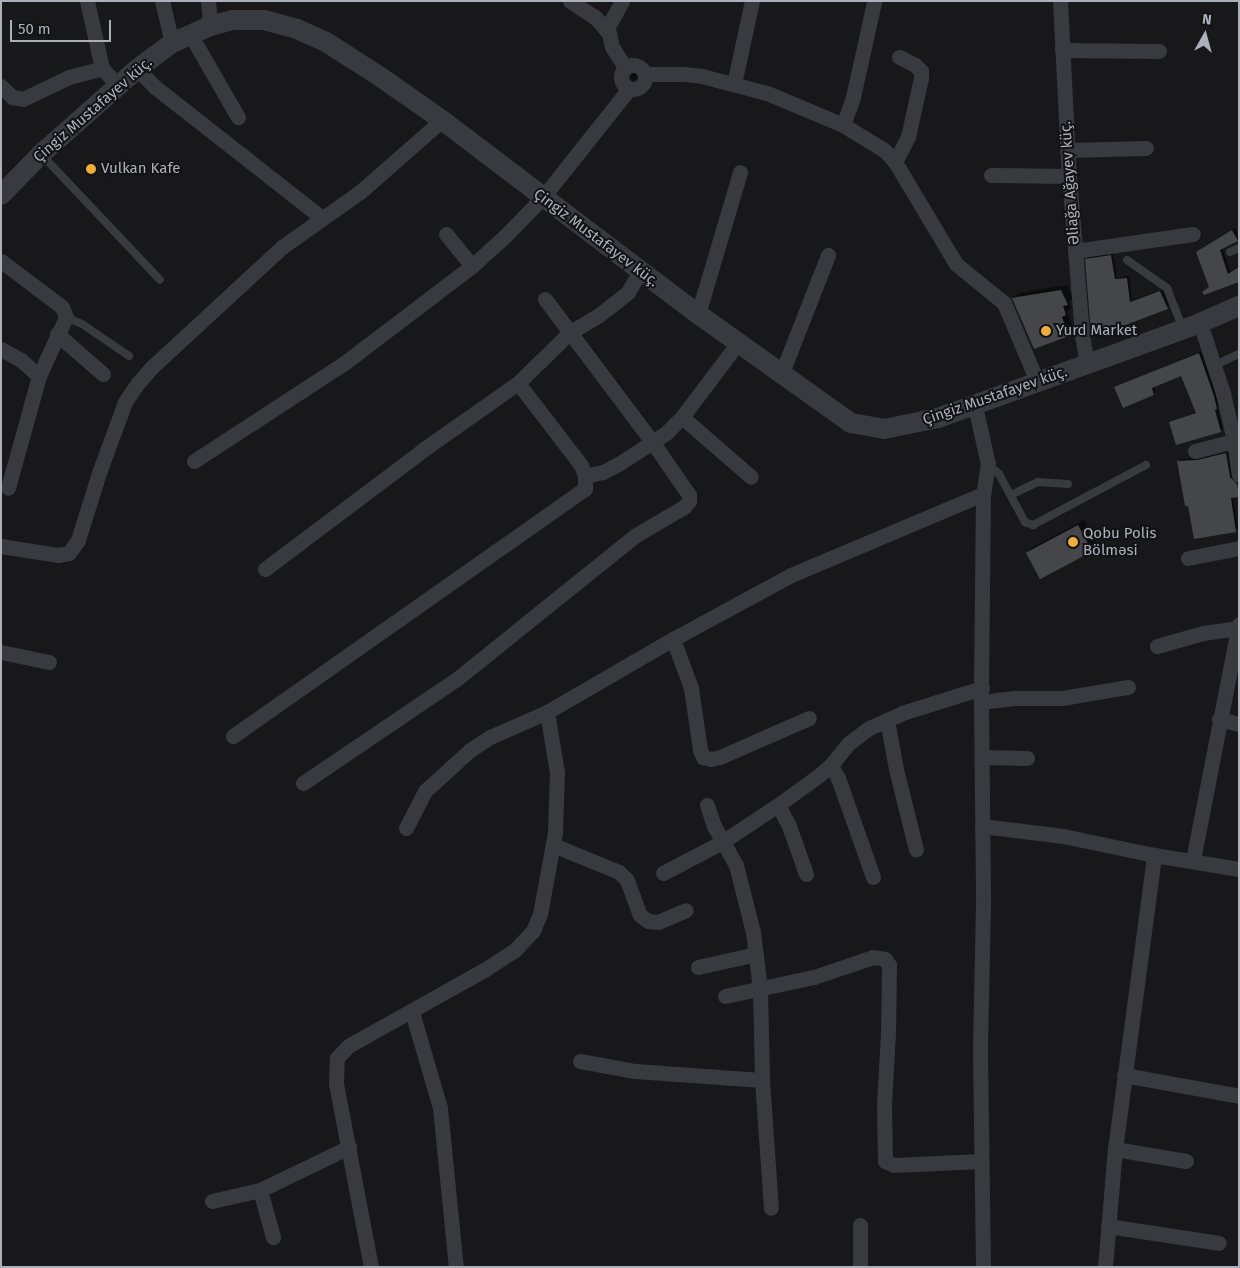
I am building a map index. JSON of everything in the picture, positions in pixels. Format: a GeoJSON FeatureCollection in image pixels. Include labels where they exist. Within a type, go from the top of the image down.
{"type":"FeatureCollection","features":[{"type":"Feature","properties":{"kind":"street"},"geometry":{"type":"LineString","coordinates":[[87,1],[102,68],[118,86]]}},
{"type":"Feature","properties":{"kind":"street"},"geometry":{"type":"LineString","coordinates":[[162,1],[181,38],[238,117]]}},
{"type":"Feature","properties":{"kind":"street"},"geometry":{"type":"LineString","coordinates":[[208,1],[210,26]]}},
{"type":"Feature","properties":{"kind":"street"},"geometry":{"type":"LineString","coordinates":[[570,1],[595,17],[609,33],[612,47],[625,67]]}},
{"type":"Feature","properties":{"kind":"street"},"geometry":{"type":"LineString","coordinates":[[606,30],[622,1]]}},
{"type":"Feature","properties":{"kind":"street"},"geometry":{"type":"LineString","coordinates":[[734,84],[752,1]]}},
{"type":"Feature","properties":{"kind":"street","name":"Əliağa Ağayev küç."},"geometry":{"type":"LineString","coordinates":[[1060,1],[1067,150],[1082,335],[1087,363]]}},
{"type":"Feature","properties":{"kind":"street"},"geometry":{"type":"LineString","coordinates":[[843,125],[853,97],[874,2]]}},
{"type":"Feature","properties":{"kind":"street","name":"Çingiz Mustafayev küç."},"geometry":{"type":"LineString","coordinates":[[1,195],[41,154],[137,69],[181,38],[210,26],[232,20],[264,20],[310,34],[347,54],[442,120],[780,375],[851,423],[884,429],[914,424],[975,406],[1037,381],[1191,326],[1239,306]]}},
{"type":"Feature","properties":{"kind":"street"},"geometry":{"type":"LineString","coordinates":[[1062,50],[1159,51]]}},
{"type":"Feature","properties":{"kind":"street"},"geometry":{"type":"LineString","coordinates":[[895,162],[908,137],[921,78],[921,71],[915,65],[899,57]]}},
{"type":"Feature","properties":{"kind":"street"},"geometry":{"type":"LineString","coordinates":[[625,67],[637,65],[645,74],[684,74],[734,84],[788,100],[843,125],[884,150],[895,162],[956,264],[1004,303],[1037,381]]}},
{"type":"Feature","properties":{"kind":"street"},"geometry":{"type":"LineString","coordinates":[[625,67],[620,79],[629,89]]}},
{"type":"Feature","properties":{"kind":"street"},"geometry":{"type":"LineString","coordinates":[[1,86],[12,97],[23,99],[69,77],[102,68]]}},
{"type":"Feature","properties":{"kind":"street"},"geometry":{"type":"LineString","coordinates":[[137,69],[155,87],[322,218]]}},
{"type":"Feature","properties":{"kind":"street"},"geometry":{"type":"LineString","coordinates":[[194,461],[343,364],[472,266],[504,238],[543,197],[629,89],[641,86],[645,74]]}},
{"type":"Feature","properties":{"kind":"street"},"geometry":{"type":"LineString","coordinates":[[1,546],[58,555],[69,553],[74,548],[125,402],[138,383],[172,348],[282,247],[367,186],[442,120]]}},
{"type":"Feature","properties":{"kind":"street"},"geometry":{"type":"LineString","coordinates":[[1067,150],[1146,148]]}},
{"type":"Feature","properties":{"kind":"street"},"geometry":{"type":"LineString","coordinates":[[698,314],[740,172]]}},
{"type":"Feature","properties":{"kind":"street"},"geometry":{"type":"LineString","coordinates":[[991,175],[1069,176]]}},
{"type":"Feature","properties":{"kind":"street"},"geometry":{"type":"LineString","coordinates":[[446,234],[472,266]]}},
{"type":"Feature","properties":{"kind":"street"},"geometry":{"type":"LineString","coordinates":[[1075,251],[1194,234]]}},
{"type":"Feature","properties":{"kind":"street"},"geometry":{"type":"LineString","coordinates":[[780,375],[828,255]]}},
{"type":"Feature","properties":{"kind":"street"},"geometry":{"type":"LineString","coordinates":[[1,261],[62,307],[66,317],[39,376],[8,488]]}},
{"type":"Feature","properties":{"kind":"street"},"geometry":{"type":"LineString","coordinates":[[265,569],[424,449],[518,384],[569,333],[599,315],[628,292],[640,271]]}},
{"type":"Feature","properties":{"kind":"street"},"geometry":{"type":"LineString","coordinates":[[303,783],[458,678],[636,535],[684,507],[689,502],[689,495],[653,443],[545,299]]}},
{"type":"Feature","properties":{"kind":"street"},"geometry":{"type":"LineString","coordinates":[[1191,326],[1213,366],[1223,393],[1239,474]]}},
{"type":"Feature","properties":{"kind":"street"},"geometry":{"type":"LineString","coordinates":[[57,334],[103,374]]}},
{"type":"Feature","properties":{"kind":"street"},"geometry":{"type":"LineString","coordinates":[[585,476],[603,472],[653,443],[682,417],[738,343]]}},
{"type":"Feature","properties":{"kind":"street"},"geometry":{"type":"LineString","coordinates":[[1,349],[21,360],[39,376]]}},
{"type":"Feature","properties":{"kind":"street"},"geometry":{"type":"LineString","coordinates":[[233,736],[585,489],[585,476],[580,465],[518,384]]}},
{"type":"Feature","properties":{"kind":"street"},"geometry":{"type":"LineString","coordinates":[[975,406],[988,464],[983,494],[981,695],[981,1161],[983,1267]]}},
{"type":"Feature","properties":{"kind":"street"},"geometry":{"type":"LineString","coordinates":[[682,417],[751,478]]}},
{"type":"Feature","properties":{"kind":"street"},"geometry":{"type":"LineString","coordinates":[[1195,451],[1234,441]]}},
{"type":"Feature","properties":{"kind":"street"},"geometry":{"type":"LineString","coordinates":[[406,828],[425,791],[470,750],[490,738],[547,712],[673,639],[791,575],[983,494]]}},
{"type":"Feature","properties":{"kind":"street"},"geometry":{"type":"LineString","coordinates":[[1188,558],[1239,548]]}},
{"type":"Feature","properties":{"kind":"street"},"geometry":{"type":"LineString","coordinates":[[1193,860],[1239,624]]}},
{"type":"Feature","properties":{"kind":"street"},"geometry":{"type":"LineString","coordinates":[[1157,646],[1203,633],[1238,628]]}},
{"type":"Feature","properties":{"kind":"street"},"geometry":{"type":"LineString","coordinates":[[673,639],[691,688],[700,750],[704,757],[711,759],[720,757],[809,718]]}},
{"type":"Feature","properties":{"kind":"street"},"geometry":{"type":"LineString","coordinates":[[1,652],[50,662]]}},
{"type":"Feature","properties":{"kind":"street"},"geometry":{"type":"LineString","coordinates":[[663,873],[722,842],[778,805],[831,765],[849,743],[869,728],[887,720],[981,695],[1016,698],[1062,698],[1128,687]]}},
{"type":"Feature","properties":{"kind":"street"},"geometry":{"type":"LineString","coordinates":[[371,1267],[336,1083],[335,1068],[337,1058],[348,1046],[412,1012],[515,950],[533,931],[540,914],[553,845],[557,772],[547,712]]}},
{"type":"Feature","properties":{"kind":"street"},"geometry":{"type":"LineString","coordinates":[[1219,719],[1239,724]]}},
{"type":"Feature","properties":{"kind":"street"},"geometry":{"type":"LineString","coordinates":[[887,720],[896,769],[916,850]]}},
{"type":"Feature","properties":{"kind":"street"},"geometry":{"type":"LineString","coordinates":[[982,757],[1027,758]]}},
{"type":"Feature","properties":{"kind":"street"},"geometry":{"type":"LineString","coordinates":[[831,765],[838,778],[873,877]]}},
{"type":"Feature","properties":{"kind":"street"},"geometry":{"type":"LineString","coordinates":[[707,804],[722,842],[731,853],[742,879],[756,954],[760,989],[762,1080],[771,1208]]}},
{"type":"Feature","properties":{"kind":"street"},"geometry":{"type":"LineString","coordinates":[[778,805],[789,826],[806,874]]}},
{"type":"Feature","properties":{"kind":"street"},"geometry":{"type":"LineString","coordinates":[[982,826],[1063,836],[1154,855],[1239,869]]}},
{"type":"Feature","properties":{"kind":"street"},"geometry":{"type":"LineString","coordinates":[[553,845],[619,872],[627,880],[640,915],[648,921],[658,922],[686,910]]}},
{"type":"Feature","properties":{"kind":"street"},"geometry":{"type":"LineString","coordinates":[[1105,1267],[1115,1149],[1154,855]]}},
{"type":"Feature","properties":{"kind":"street"},"geometry":{"type":"LineString","coordinates":[[698,967],[756,954]]}},
{"type":"Feature","properties":{"kind":"street"},"geometry":{"type":"LineString","coordinates":[[725,996],[814,977],[873,957],[886,958],[889,964],[889,994],[884,1104],[885,1161],[894,1165],[981,1161]]}},
{"type":"Feature","properties":{"kind":"street"},"geometry":{"type":"LineString","coordinates":[[412,1012],[440,1108],[456,1267]]}},
{"type":"Feature","properties":{"kind":"street"},"geometry":{"type":"LineString","coordinates":[[580,1060],[635,1071],[762,1080]]}},
{"type":"Feature","properties":{"kind":"street"},"geometry":{"type":"LineString","coordinates":[[1124,1075],[1239,1096]]}},
{"type":"Feature","properties":{"kind":"street"},"geometry":{"type":"LineString","coordinates":[[212,1201],[260,1190],[348,1147]]}},
{"type":"Feature","properties":{"kind":"street"},"geometry":{"type":"LineString","coordinates":[[1115,1149],[1186,1161]]}},
{"type":"Feature","properties":{"kind":"street"},"geometry":{"type":"LineString","coordinates":[[260,1190],[273,1237]]}},
{"type":"Feature","properties":{"kind":"street"},"geometry":{"type":"LineString","coordinates":[[860,1225],[860,1267]]}},
{"type":"Feature","properties":{"kind":"street"},"geometry":{"type":"LineString","coordinates":[[1108,1226],[1219,1243]]}},
{"type":"Feature","properties":{"kind":"lane"},"geometry":{"type":"LineString","coordinates":[[41,154],[160,280]]}},
{"type":"Feature","properties":{"kind":"lane"},"geometry":{"type":"LineString","coordinates":[[1230,252],[1239,248]]}},
{"type":"Feature","properties":{"kind":"lane"},"geometry":{"type":"LineString","coordinates":[[1126,260],[1167,288],[1191,326]]}},
{"type":"Feature","properties":{"kind":"lane"},"geometry":{"type":"LineString","coordinates":[[66,317],[82,324],[129,356]]}},
{"type":"Feature","properties":{"kind":"lane"},"geometry":{"type":"LineString","coordinates":[[1213,366],[1239,354]]}},
{"type":"Feature","properties":{"kind":"lane"},"geometry":{"type":"LineString","coordinates":[[988,464],[999,474],[1025,522],[1033,525],[1146,465]]}},
{"type":"Feature","properties":{"kind":"lane"},"geometry":{"type":"LineString","coordinates":[[1011,495],[1038,482],[1068,484]]}},
{"type":"Feature","properties":{"kind":"building"},"geometry":{"type":"Polygon","coordinates":[[[1232,230],[1238,241],[1220,250],[1228,274],[1239,267],[1239,282],[1204,295],[1202,292],[1209,287],[1196,252],[1232,230]]]}},
{"type":"Feature","properties":{"kind":"building"},"geometry":{"type":"Polygon","coordinates":[[[1111,255],[1115,279],[1127,278],[1130,302],[1160,291],[1168,309],[1096,336],[1091,334],[1085,259],[1111,255]]]}},
{"type":"Feature","properties":{"kind":"building"},"geometry":{"type":"Polygon","coordinates":[[[1061,290],[1068,305],[1063,306],[1066,315],[1062,317],[1069,336],[1034,349],[1012,298],[1061,290]]]}},
{"type":"Feature","properties":{"kind":"building"},"geometry":{"type":"Polygon","coordinates":[[[1199,353],[1214,396],[1217,409],[1215,410],[1221,432],[1176,445],[1169,422],[1196,413],[1181,376],[1152,388],[1154,395],[1123,408],[1114,387],[1199,353]]]}},
{"type":"Feature","properties":{"kind":"building"},"geometry":{"type":"Polygon","coordinates":[[[1226,453],[1230,477],[1237,484],[1239,494],[1239,497],[1231,498],[1236,532],[1194,539],[1188,506],[1185,506],[1177,461],[1197,460],[1226,453]]]}},
{"type":"Feature","properties":{"kind":"building"},"geometry":{"type":"Polygon","coordinates":[[[1078,525],[1092,551],[1040,579],[1026,553],[1078,525]]]}},
{"type":"Feature","properties":{"kind":"place","name":"Vulkan Kafe"},"geometry":{"type":"Point","coordinates":[91,169]}},
{"type":"Feature","properties":{"kind":"place","name":"Yurd Market"},"geometry":{"type":"Point","coordinates":[1046,331]}},
{"type":"Feature","properties":{"kind":"place","name":"Qobu Polis Bölməsi"},"geometry":{"type":"Point","coordinates":[1073,542]}}]}
